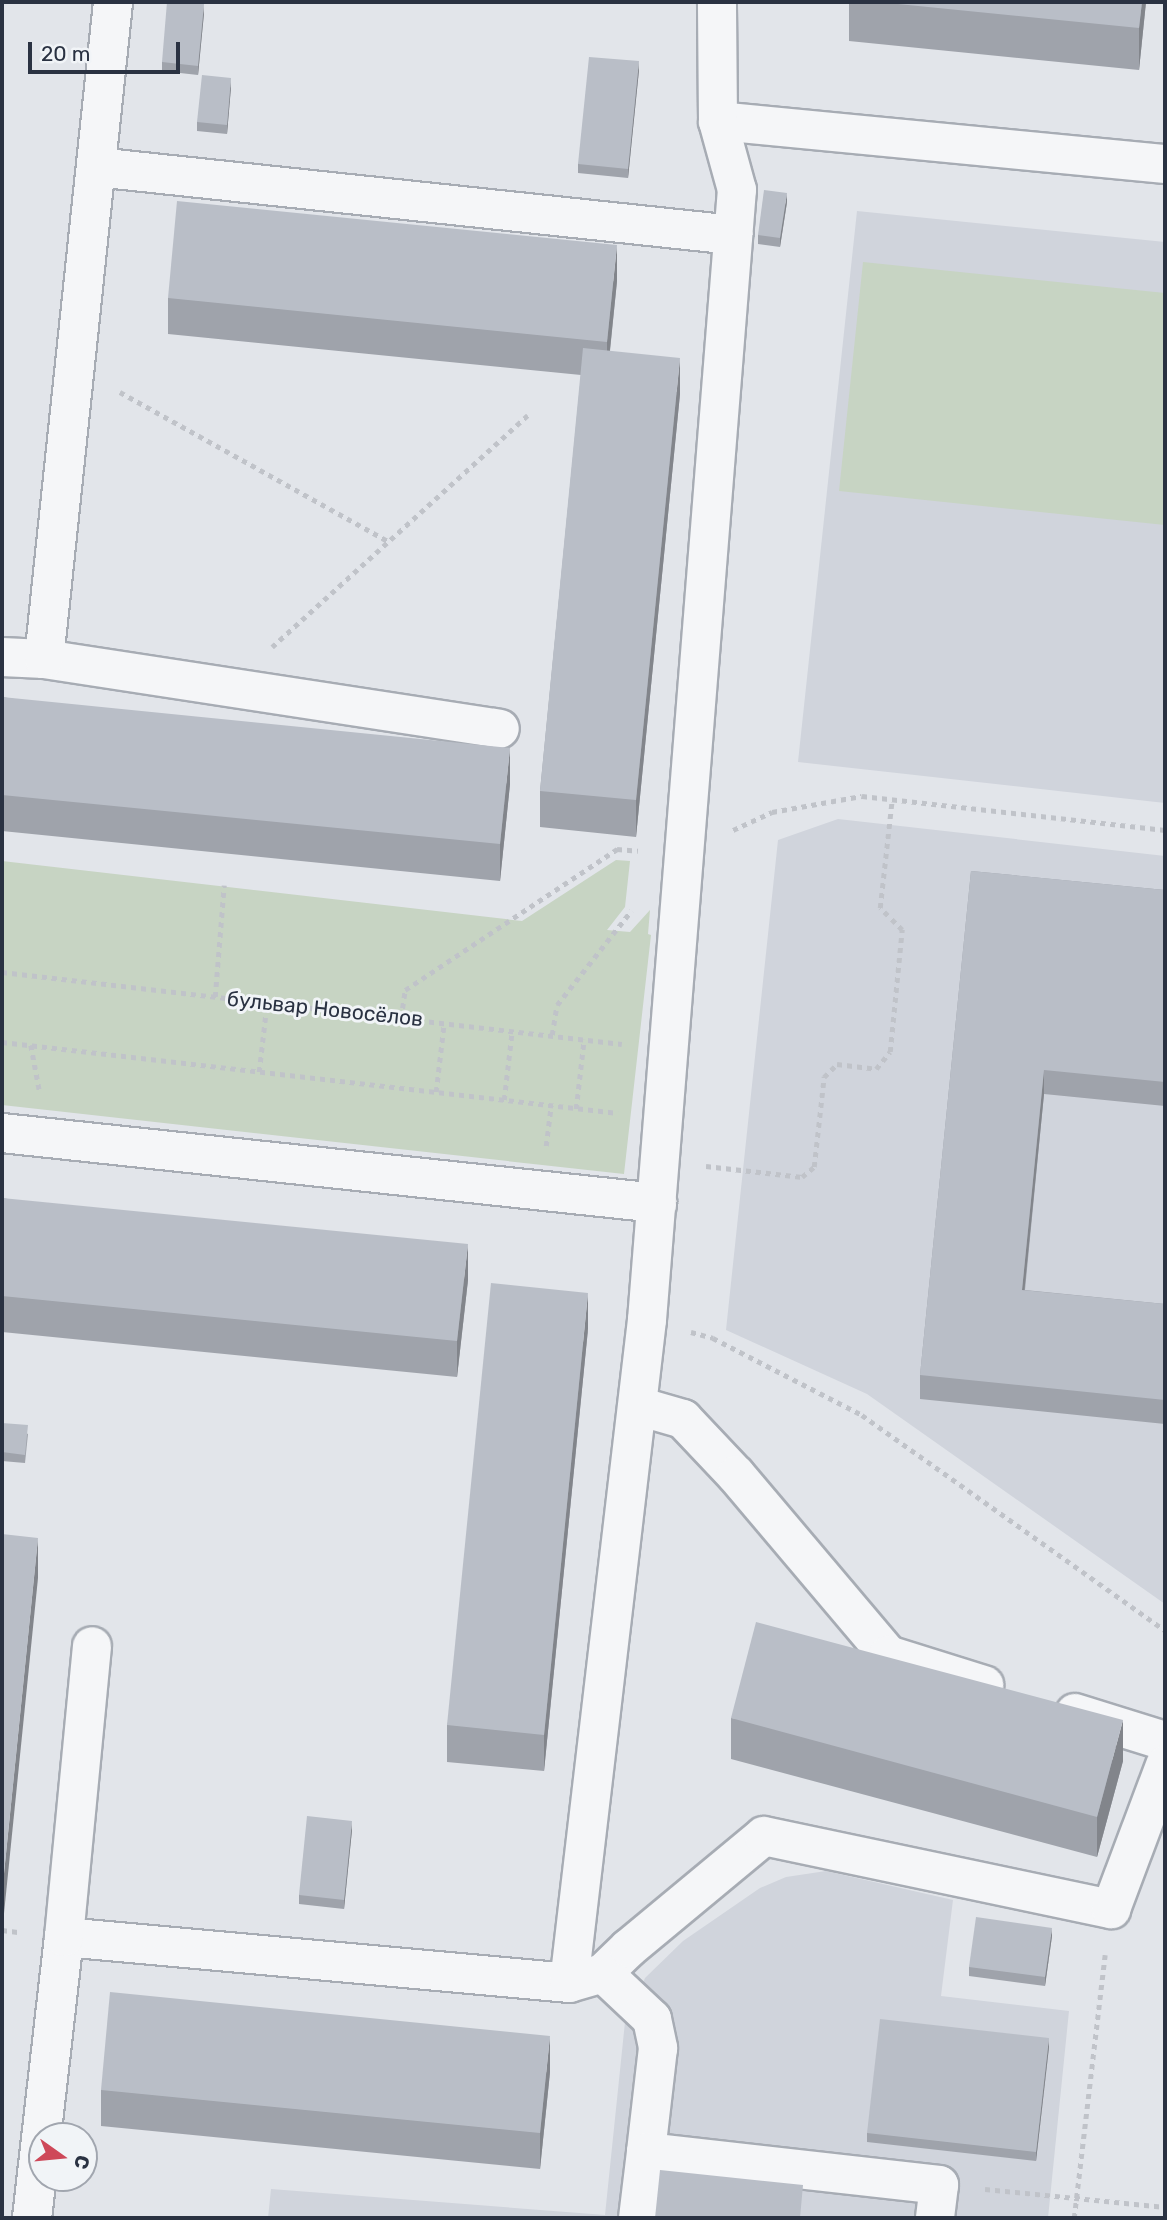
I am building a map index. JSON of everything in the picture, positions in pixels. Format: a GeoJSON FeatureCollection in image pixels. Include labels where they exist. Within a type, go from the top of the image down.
{"type":"FeatureCollection","features":[{"type":"Feature","properties":{"kind":"lane"},"geometry":{"type":"LineString","coordinates":[[44,659],[113,2]]}},
{"type":"Feature","properties":{"kind":"lane"},"geometry":{"type":"LineString","coordinates":[[586,1978],[657,1203],[737,190],[718,121],[718,2]]}},
{"type":"Feature","properties":{"kind":"lane"},"geometry":{"type":"LineString","coordinates":[[718,121],[1165,164]]}},
{"type":"Feature","properties":{"kind":"lane"},"geometry":{"type":"LineString","coordinates":[[96,167],[733,235]]}},
{"type":"Feature","properties":{"kind":"lane"},"geometry":{"type":"LineString","coordinates":[[2,657],[44,659],[500,729]]}},
{"type":"Feature","properties":{"kind":"lane"},"geometry":{"type":"LineString","coordinates":[[2,1133],[657,1203]]}},
{"type":"Feature","properties":{"kind":"lane"},"geometry":{"type":"LineString","coordinates":[[638,1406],[683,1419],[736,1475],[888,1656],[1165,1741]]}},
{"type":"Feature","properties":{"kind":"lane"},"geometry":{"type":"LineString","coordinates":[[32,2218],[64,1937],[92,1646]]}},
{"type":"Feature","properties":{"kind":"lane"},"geometry":{"type":"LineString","coordinates":[[586,1978],[629,1948],[764,1836],[1111,1909],[1165,1765]]}},
{"type":"Feature","properties":{"kind":"lane"},"geometry":{"type":"LineString","coordinates":[[64,1937],[586,1978],[652,2019],[657,2048],[638,2218]]}},
{"type":"Feature","properties":{"kind":"lane"},"geometry":{"type":"LineString","coordinates":[[646,2152],[937,2202]]}},
{"type":"Feature","properties":{"kind":"path"},"geometry":{"type":"LineString","coordinates":[[75,368],[388,541]]}},
{"type":"Feature","properties":{"kind":"path"},"geometry":{"type":"LineString","coordinates":[[228,687],[528,415]]}},
{"type":"Feature","properties":{"kind":"path"},"geometry":{"type":"LineString","coordinates":[[685,852],[772,812],[862,796],[1165,830]]}},
{"type":"Feature","properties":{"kind":"path"},"geometry":{"type":"LineString","coordinates":[[660,1160],[802,1177],[814,1167],[824,1077],[837,1064],[876,1069],[890,1052],[902,930],[880,908],[891,800]]}},
{"type":"Feature","properties":{"kind":"path"},"geometry":{"type":"LineString","coordinates":[[401,1018],[405,990],[617,849],[642,851]]}},
{"type":"Feature","properties":{"kind":"path"},"geometry":{"type":"LineString","coordinates":[[215,997],[224,885]]}},
{"type":"Feature","properties":{"kind":"path"},"geometry":{"type":"LineString","coordinates":[[552,1035],[557,1005],[640,900]]}},
{"type":"Feature","properties":{"kind":"path","name":"бульвар Новосёлов"},"geometry":{"type":"LineString","coordinates":[[2,972],[635,1045]]}},
{"type":"Feature","properties":{"kind":"path"},"geometry":{"type":"LineString","coordinates":[[259,1072],[267,1002]]}},
{"type":"Feature","properties":{"kind":"path"},"geometry":{"type":"LineString","coordinates":[[436,1092],[444,1023]]}},
{"type":"Feature","properties":{"kind":"path"},"geometry":{"type":"LineString","coordinates":[[504,1100],[512,1031]]}},
{"type":"Feature","properties":{"kind":"path"},"geometry":{"type":"LineString","coordinates":[[576,1108],[584,1039]]}},
{"type":"Feature","properties":{"kind":"path"},"geometry":{"type":"LineString","coordinates":[[2,1042],[627,1114]]}},
{"type":"Feature","properties":{"kind":"path"},"geometry":{"type":"LineString","coordinates":[[647,1320],[713,1338],[862,1415],[1165,1630]]}},
{"type":"Feature","properties":{"kind":"path"},"geometry":{"type":"LineString","coordinates":[[1074,2218],[1111,1909]]}},
{"type":"Feature","properties":{"kind":"path"},"geometry":{"type":"LineString","coordinates":[[937,2202],[1077,2197],[1165,2207]]}},
{"type":"Feature","properties":{"kind":"shaded area"},"geometry":{"type":"Polygon","coordinates":[[[857,211],[1165,242],[1165,803],[798,762],[857,211]]]}},
{"type":"Feature","properties":{"kind":"shaded area"},"geometry":{"type":"Polygon","coordinates":[[[838,819],[1165,856],[1165,1604],[867,1394],[726,1330],[778,840],[838,819]]]}},
{"type":"Feature","properties":{"kind":"shaded area"},"geometry":{"type":"Polygon","coordinates":[[[826,1871],[953,1900],[941,1996],[1069,2011],[1048,2218],[268,2218],[271,2189],[605,2215],[625,2022],[645,1978],[683,1941],[760,1888],[786,1877],[826,1871]]]}},
{"type":"Feature","properties":{"kind":"green space"},"geometry":{"type":"Polygon","coordinates":[[[863,262],[1165,293],[1165,525],[839,491],[863,262]]]}},
{"type":"Feature","properties":{"kind":"green space"},"geometry":{"type":"Polygon","coordinates":[[[616,860],[630,861],[625,907],[607,930],[630,932],[650,910],[648,934],[651,935],[624,1174],[2,1105],[2,861],[522,921],[616,860]]]}},
{"type":"Feature","properties":{"kind":"building"},"geometry":{"type":"Polygon","coordinates":[[[167,2],[204,4],[198,66],[162,62],[167,2]]]}},
{"type":"Feature","properties":{"kind":"building"},"geometry":{"type":"Polygon","coordinates":[[[878,2],[1142,2],[1139,28],[878,2]]]}},
{"type":"Feature","properties":{"kind":"building"},"geometry":{"type":"Polygon","coordinates":[[[589,57],[639,61],[628,169],[578,164],[589,57]]]}},
{"type":"Feature","properties":{"kind":"building"},"geometry":{"type":"Polygon","coordinates":[[[202,75],[231,78],[227,125],[197,122],[202,75]]]}},
{"type":"Feature","properties":{"kind":"building"},"geometry":{"type":"Polygon","coordinates":[[[764,190],[787,193],[780,238],[758,235],[764,190]]]}},
{"type":"Feature","properties":{"kind":"building"},"geometry":{"type":"Polygon","coordinates":[[[177,201],[617,245],[607,342],[168,298],[177,201]]]}},
{"type":"Feature","properties":{"kind":"building"},"geometry":{"type":"Polygon","coordinates":[[[583,348],[680,358],[636,800],[540,791],[583,348]]]}},
{"type":"Feature","properties":{"kind":"building"},"geometry":{"type":"Polygon","coordinates":[[[2,697],[510,748],[500,844],[2,795],[2,697]]]}},
{"type":"Feature","properties":{"kind":"building"},"geometry":{"type":"Polygon","coordinates":[[[971,871],[1165,890],[1165,1082],[1044,1070],[1022,1290],[1165,1304],[1165,1400],[920,1375],[971,871]]]}},
{"type":"Feature","properties":{"kind":"building"},"geometry":{"type":"Polygon","coordinates":[[[2,1198],[468,1244],[457,1341],[2,1296],[2,1198]]]}},
{"type":"Feature","properties":{"kind":"building"},"geometry":{"type":"Polygon","coordinates":[[[491,1283],[588,1293],[544,1735],[447,1725],[491,1283]]]}},
{"type":"Feature","properties":{"kind":"building"},"geometry":{"type":"Polygon","coordinates":[[[2,1423],[28,1425],[25,1455],[2,1452],[2,1423]]]}},
{"type":"Feature","properties":{"kind":"building"},"geometry":{"type":"Polygon","coordinates":[[[2,1534],[38,1538],[2,1893],[2,1534]]]}},
{"type":"Feature","properties":{"kind":"building"},"geometry":{"type":"Polygon","coordinates":[[[756,1622],[1123,1720],[1097,1817],[731,1718],[756,1622]]]}},
{"type":"Feature","properties":{"kind":"building"},"geometry":{"type":"Polygon","coordinates":[[[307,1816],[352,1821],[344,1900],[299,1895],[307,1816]]]}},
{"type":"Feature","properties":{"kind":"building"},"geometry":{"type":"Polygon","coordinates":[[[976,1917],[1052,1928],[1045,1977],[969,1967],[976,1917]]]}},
{"type":"Feature","properties":{"kind":"building"},"geometry":{"type":"Polygon","coordinates":[[[110,1992],[550,2036],[540,2133],[101,2090],[110,1992]]]}},
{"type":"Feature","properties":{"kind":"building"},"geometry":{"type":"Polygon","coordinates":[[[880,2019],[1049,2038],[1036,2152],[867,2133],[880,2019]]]}},
{"type":"Feature","properties":{"kind":"building"},"geometry":{"type":"Polygon","coordinates":[[[660,2170],[803,2185],[800,2218],[655,2218],[660,2170]]]}}]}
